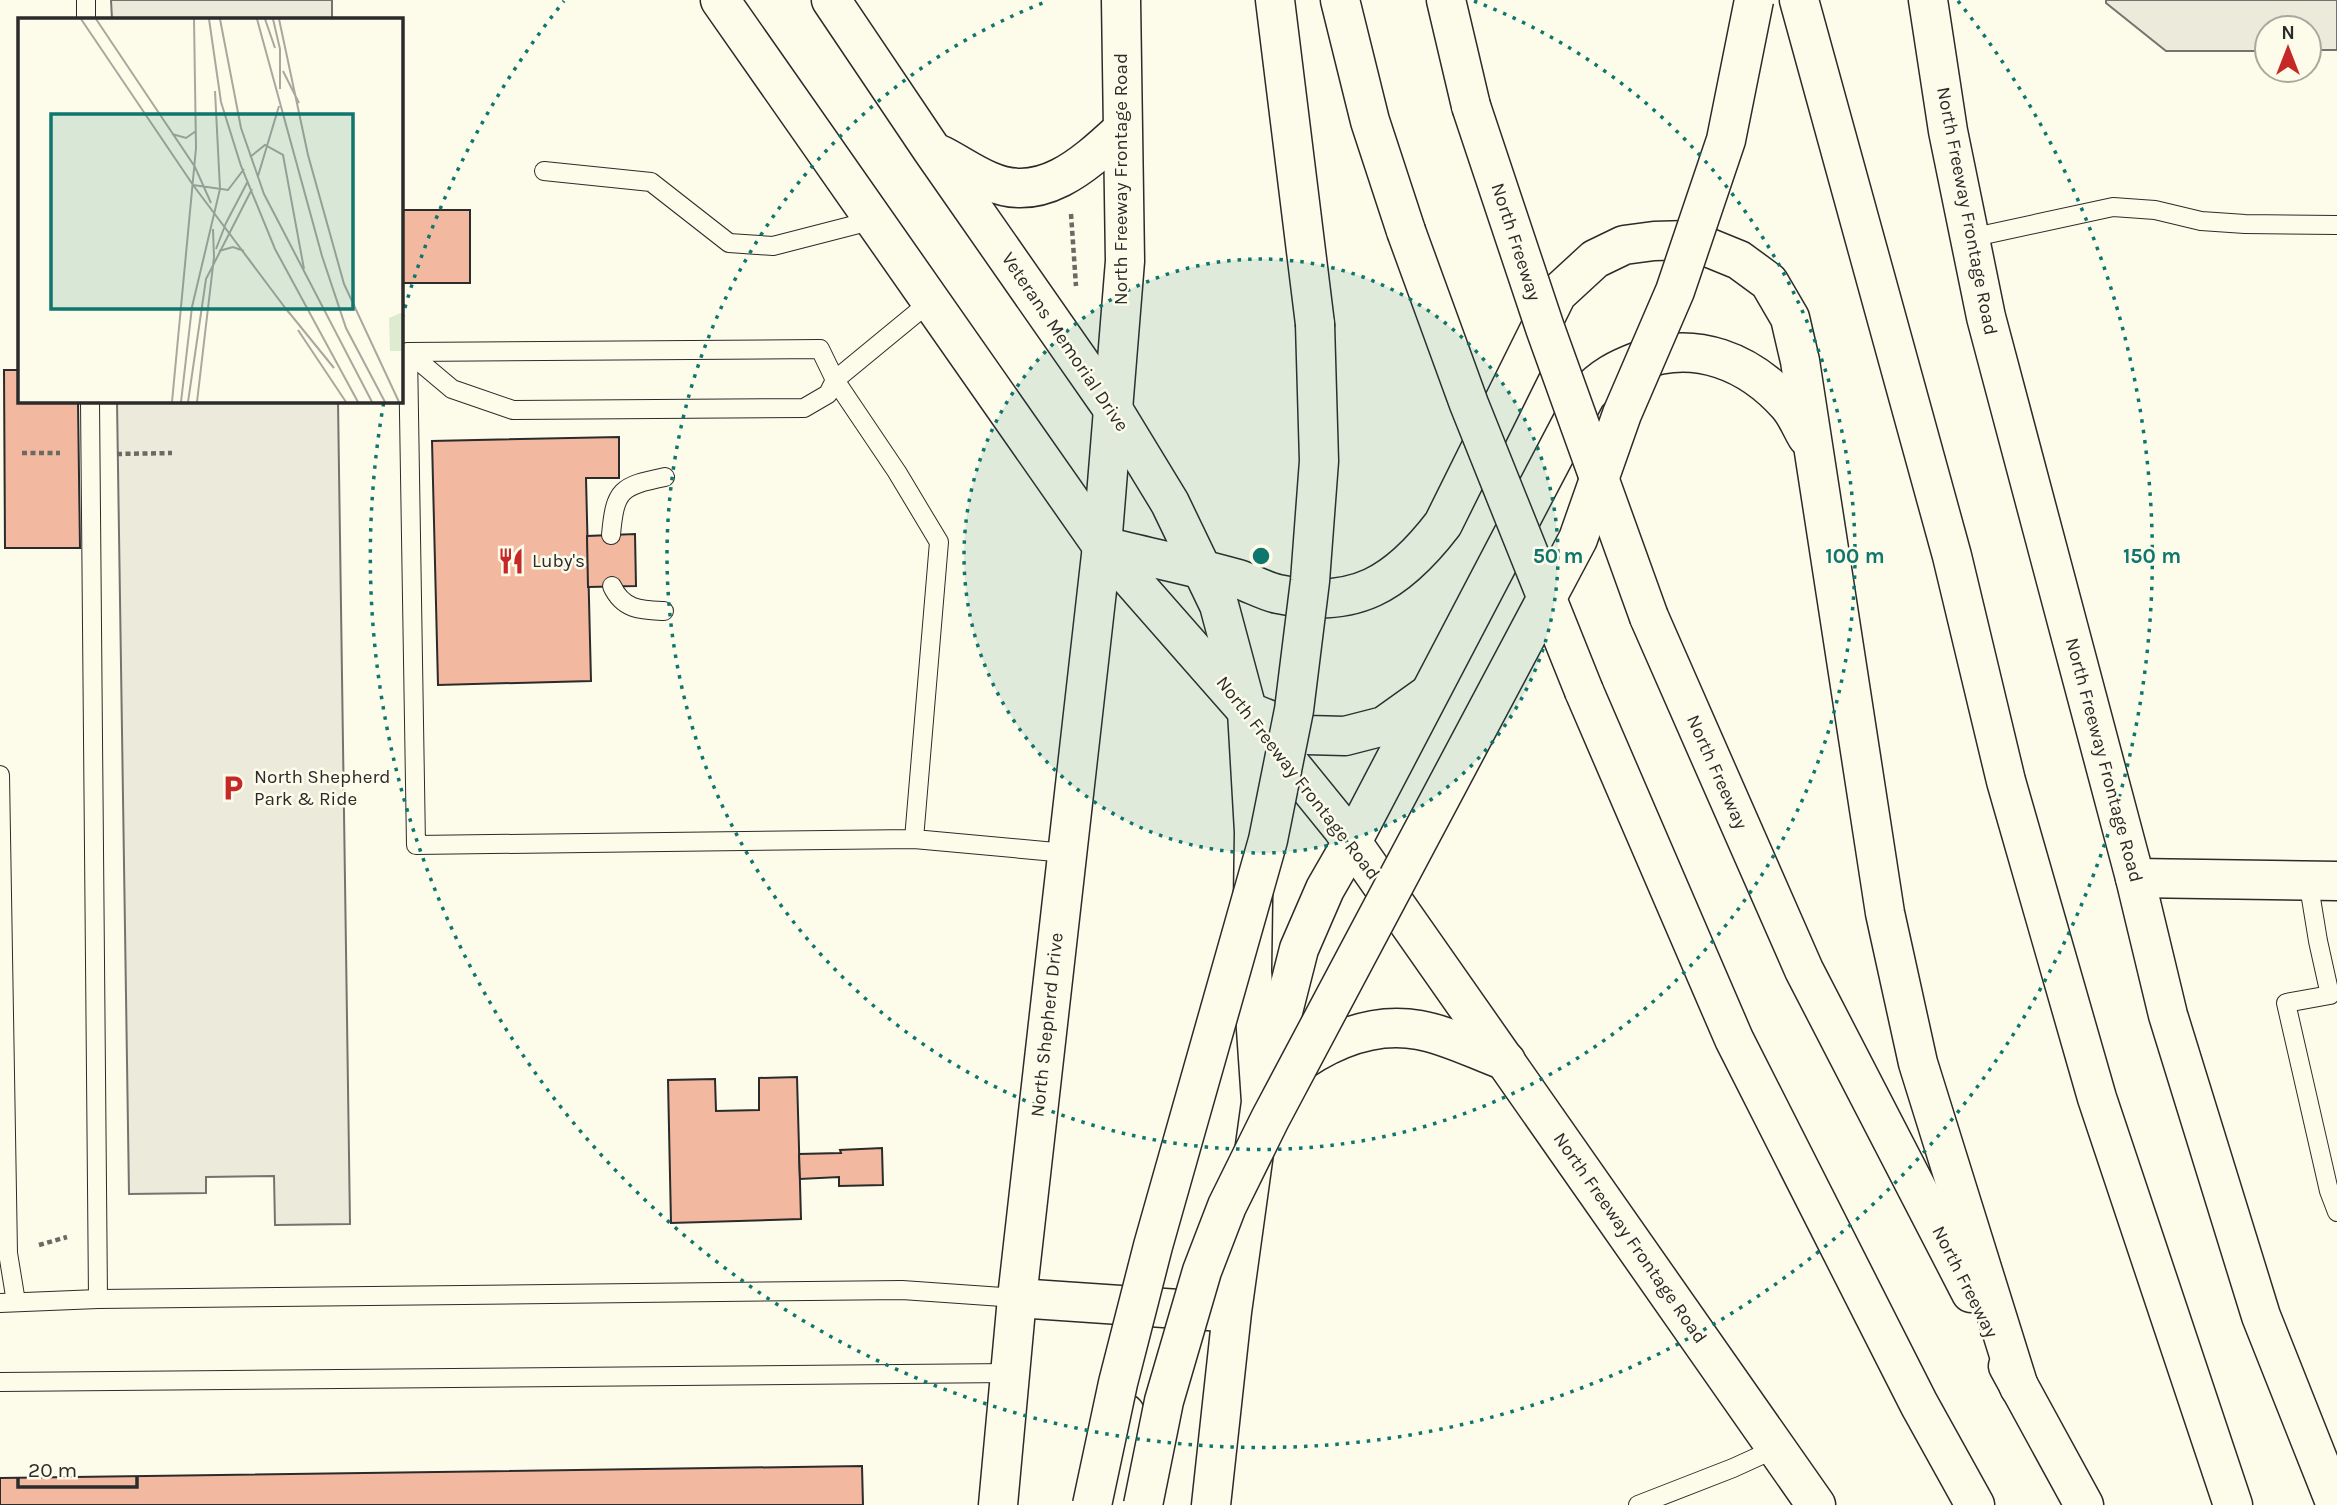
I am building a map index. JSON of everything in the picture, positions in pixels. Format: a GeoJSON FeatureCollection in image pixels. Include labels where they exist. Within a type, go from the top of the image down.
{"type":"FeatureCollection","features":[{"type":"Feature","properties":{"kind":"main road"},"geometry":{"type":"LineString","coordinates":[[720,0],[1102,546],[1239,580],[1275,594],[1308,599],[1340,597],[1361,591],[1398,574],[1422,551],[1443,524],[1558,294],[1575,275],[1595,259],[1624,245],[1690,240],[1740,260],[1769,282],[1790,318],[1800,361],[1891,940],[1918,1063],[2019,1387]]}},
{"type":"Feature","properties":{"kind":"main road","name":"Veterans Memorial Drive"},"geometry":{"type":"LineString","coordinates":[[831,0],[1114,411],[1170,503],[1219,605],[1247,711]]}},
{"type":"Feature","properties":{"kind":"main road","name":"North Freeway Frontage Road"},"geometry":{"type":"LineString","coordinates":[[1121,0],[1125,261],[1102,546],[1247,711],[1352,842],[1816,1505]]}},
{"type":"Feature","properties":{"kind":"main road"},"geometry":{"type":"LineString","coordinates":[[1092,1505],[1118,1383],[1153,1246],[1268,840],[1294,710],[1310,581],[1319,461],[1315,324],[1275,0]]}},
{"type":"Feature","properties":{"kind":"main road"},"geometry":{"type":"LineString","coordinates":[[1340,0],[1370,121],[1406,231],[1469,404],[1584,691],[1734,1039],[1913,1392],[1975,1505]]}},
{"type":"Feature","properties":{"kind":"main road","name":"North Freeway"},"geometry":{"type":"LineString","coordinates":[[1446,0],[1471,106],[1545,328],[1649,617],[1804,970],[2019,1387],[2084,1505]]}},
{"type":"Feature","properties":{"kind":"main road"},"geometry":{"type":"LineString","coordinates":[[1143,1505],[1164,1401],[1202,1271],[1227,1206],[1283,1095],[1578,539],[1622,414],[1675,291],[1726,140],[1754,0]]}},
{"type":"Feature","properties":{"kind":"main road"},"geometry":{"type":"LineString","coordinates":[[1799,0],[1952,556],[2006,781],[2096,1098],[2233,1505]]}},
{"type":"Feature","properties":{"kind":"main road","name":"North Freeway Frontage Road"},"geometry":{"type":"LineString","coordinates":[[1928,0],[1948,131],[1986,317],[2135,878],[2168,1015],[2261,1316],[2336,1505]]}},
{"type":"Feature","properties":{"kind":"main road"},"geometry":{"type":"LineString","coordinates":[[932,150],[990,182],[1007,187],[1033,187],[1059,180],[1086,163],[1122,130]]}},
{"type":"Feature","properties":{"kind":"main road"},"geometry":{"type":"LineString","coordinates":[[1211,1505],[1232,1312],[1261,1102],[1298,949],[1325,889],[1432,692],[1586,395],[1598,381],[1615,370],[1645,358],[1669,353],[1717,356],[1736,363],[1765,383],[1790,407],[1808,439],[1818,472]]}},
{"type":"Feature","properties":{"kind":"main road","name":"North Shepherd Drive"},"geometry":{"type":"LineString","coordinates":[[998,1505],[1017,1298],[1102,546]]}},
{"type":"Feature","properties":{"kind":"main road"},"geometry":{"type":"LineString","coordinates":[[1261,1102],[1252,971],[1254,832],[1247,711],[1307,735],[1345,736],[1384,726],[1432,692]]}},
{"type":"Feature","properties":{"kind":"main road"},"geometry":{"type":"LineString","coordinates":[[2135,878],[2323,880]]}},
{"type":"Feature","properties":{"kind":"main road"},"geometry":{"type":"LineString","coordinates":[[1261,1102],[1288,1070],[1318,1050],[1370,1030],[1422,1030],[1506,1061]]}},
{"type":"Feature","properties":{"kind":"main road"},"geometry":{"type":"LineString","coordinates":[[1017,1298],[1232,1312]]}},
{"type":"Feature","properties":{"kind":"main road"},"geometry":{"type":"LineString","coordinates":[[1117,1505],[1133,1306]]}},
{"type":"Feature","properties":{"kind":"lane"},"geometry":{"type":"LineString","coordinates":[[86,0],[86,18]]}},
{"type":"Feature","properties":{"kind":"lane"},"geometry":{"type":"LineString","coordinates":[[544,171],[651,182],[729,243],[773,246],[874,220]]}},
{"type":"Feature","properties":{"kind":"lane"},"geometry":{"type":"LineString","coordinates":[[1970,238],[2113,207],[2155,210],[2201,221],[2337,225]]}},
{"type":"Feature","properties":{"kind":"lane"},"geometry":{"type":"LineString","coordinates":[[408,352],[452,389],[513,410],[804,408],[828,394],[835,380],[930,301]]}},
{"type":"Feature","properties":{"kind":"lane"},"geometry":{"type":"LineString","coordinates":[[408,352],[820,349],[835,380],[897,472],[939,542],[914,839]]}},
{"type":"Feature","properties":{"kind":"lane"},"geometry":{"type":"LineString","coordinates":[[408,352],[416,845],[914,839],[1066,853]]}},
{"type":"Feature","properties":{"kind":"lane"},"geometry":{"type":"LineString","coordinates":[[90,402],[97,1299]]}},
{"type":"Feature","properties":{"kind":"lane"},"geometry":{"type":"LineString","coordinates":[[611,535],[616,501],[625,488],[665,477]]}},
{"type":"Feature","properties":{"kind":"lane"},"geometry":{"type":"LineString","coordinates":[[612,586],[617,598],[627,605],[644,610],[664,611]]}},
{"type":"Feature","properties":{"kind":"lane"},"geometry":{"type":"LineString","coordinates":[[0,775],[8,1303],[97,1299],[902,1290],[1017,1298]]}},
{"type":"Feature","properties":{"kind":"lane"},"geometry":{"type":"LineString","coordinates":[[2323,880],[2318,941],[2330,995],[2286,1003],[2329,1191],[2337,1212]]}},
{"type":"Feature","properties":{"kind":"lane"},"geometry":{"type":"LineString","coordinates":[[0,1382],[1010,1373]]}},
{"type":"Feature","properties":{"kind":"lane"},"geometry":{"type":"LineString","coordinates":[[1638,1505],[1777,1448]]}},
{"type":"Feature","properties":{"kind":"path"},"geometry":{"type":"LineString","coordinates":[[1071,206],[1076,292]]}},
{"type":"Feature","properties":{"kind":"path"},"geometry":{"type":"LineString","coordinates":[[22,453],[60,453]]}},
{"type":"Feature","properties":{"kind":"path"},"geometry":{"type":"LineString","coordinates":[[109,454],[172,453]]}},
{"type":"Feature","properties":{"kind":"path"},"geometry":{"type":"LineString","coordinates":[[39,1245],[72,1235]]}},
{"type":"Feature","properties":{"kind":"shaded area"},"geometry":{"type":"Polygon","coordinates":[[[111,0],[332,0],[332,18],[112,18],[111,0]]]}},
{"type":"Feature","properties":{"kind":"shaded area"},"geometry":{"type":"Polygon","coordinates":[[[2106,0],[2337,0],[2337,50],[2323,50],[2323,14],[2253,14],[2253,51],[2166,51],[2106,3],[2106,0]]]}},
{"type":"Feature","properties":{"kind":"shaded area","name":"North Shepherd Park & Ride"},"geometry":{"type":"Polygon","coordinates":[[[117,402],[338,402],[350,1224],[275,1225],[274,1176],[206,1177],[206,1193],[129,1194],[117,402]]]}},
{"type":"Feature","properties":{"kind":"building"},"geometry":{"type":"Polygon","coordinates":[[[402,210],[470,210],[470,283],[402,283],[402,210]]]}},
{"type":"Feature","properties":{"kind":"building"},"geometry":{"type":"Polygon","coordinates":[[[4,370],[18,370],[18,402],[78,402],[80,548],[5,548],[4,370]]]}},
{"type":"Feature","properties":{"kind":"building","name":"Luby's"},"geometry":{"type":"Polygon","coordinates":[[[619,437],[619,478],[586,478],[591,681],[438,685],[432,441],[619,437]]]}},
{"type":"Feature","properties":{"kind":"building"},"geometry":{"type":"Polygon","coordinates":[[[635,534],[636,586],[588,587],[587,536],[635,534]]]}},
{"type":"Feature","properties":{"kind":"building"},"geometry":{"type":"Polygon","coordinates":[[[797,1077],[801,1219],[671,1223],[668,1080],[715,1079],[716,1111],[759,1110],[759,1078],[797,1077]]]}},
{"type":"Feature","properties":{"kind":"building"},"geometry":{"type":"Polygon","coordinates":[[[882,1148],[883,1185],[839,1186],[839,1177],[800,1179],[799,1154],[882,1148]]]}},
{"type":"Feature","properties":{"kind":"building"},"geometry":{"type":"Polygon","coordinates":[[[862,1466],[863,1505],[0,1505],[0,1478],[862,1466]]]}},
{"type":"Feature","properties":{"kind":"place","name":"Luby's"},"geometry":{"type":"Point","coordinates":[511,561]}},
{"type":"Feature","properties":{"kind":"place","name":"North Shepherd Park & Ride"},"geometry":{"type":"Point","coordinates":[233,788]}}]}
